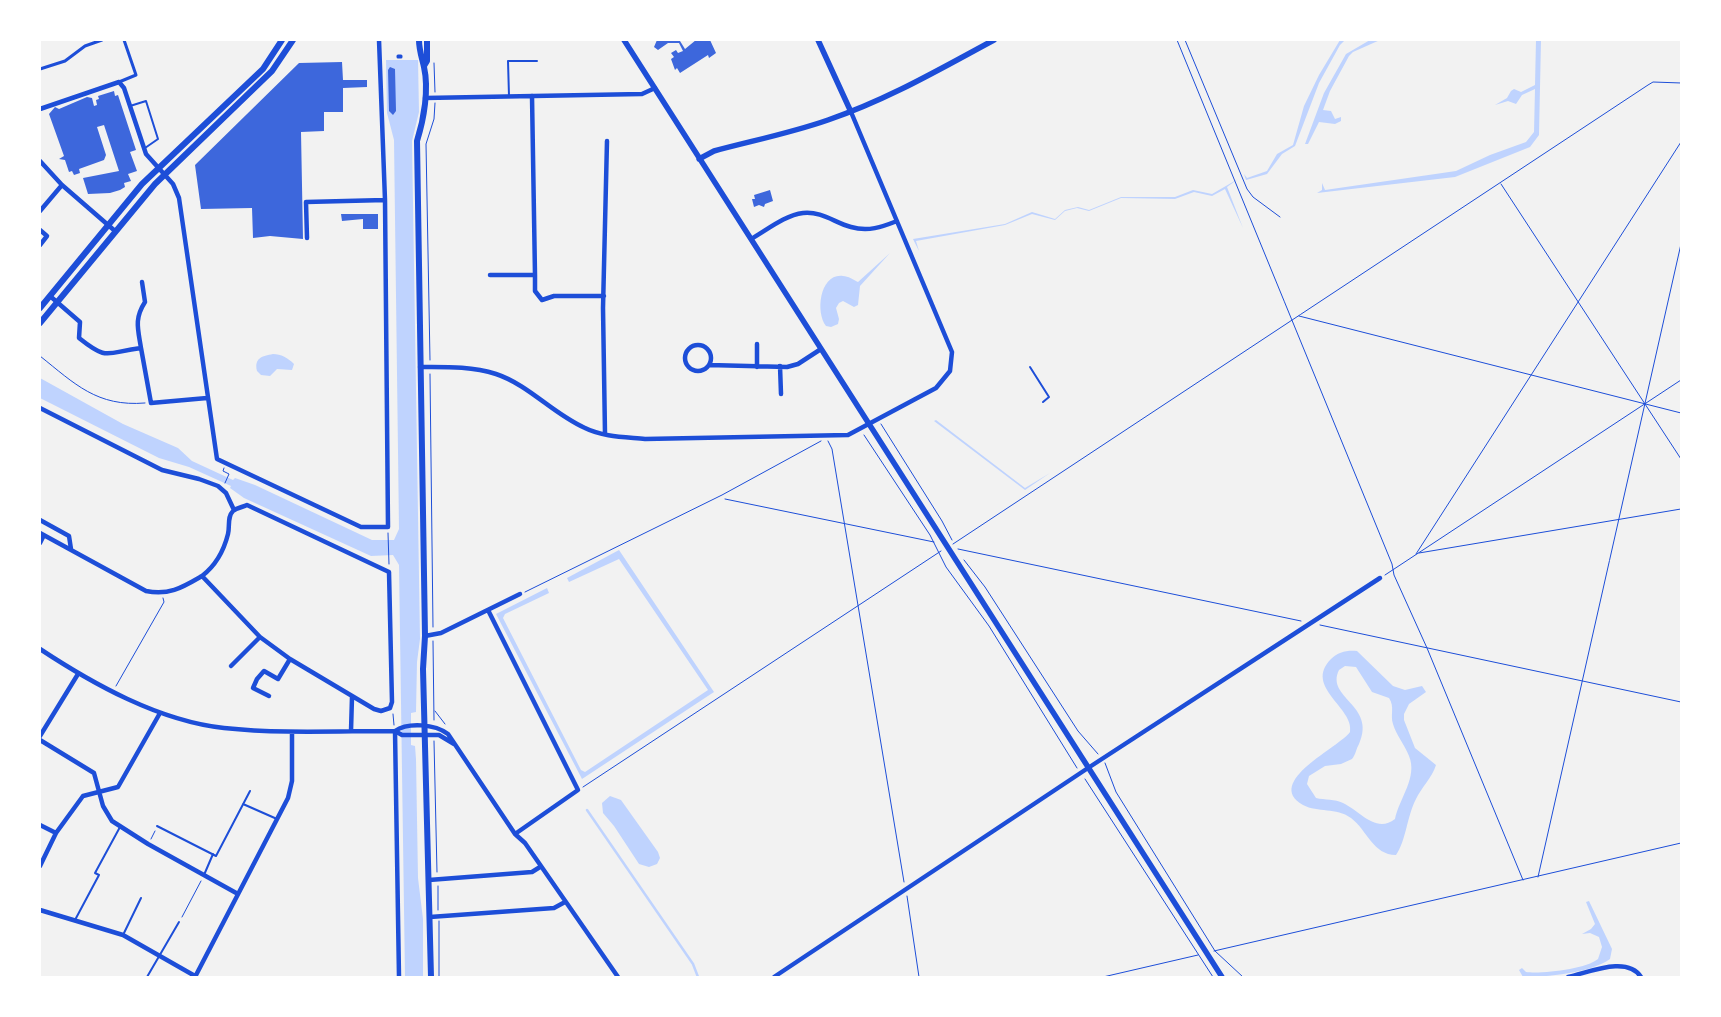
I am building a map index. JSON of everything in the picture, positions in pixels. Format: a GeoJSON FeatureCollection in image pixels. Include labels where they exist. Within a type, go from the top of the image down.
{"type":"FeatureCollection","features":[{"type":"Feature","properties":{"kind":"main road"},"geometry":{"type":"LineString","coordinates":[[40,308],[158,168],[263,69],[282,40]]}},
{"type":"Feature","properties":{"kind":"main road"},"geometry":{"type":"LineString","coordinates":[[419,40],[420,57],[424,66],[425,98],[424,117],[417,141],[424,734],[431,977]]}},
{"type":"Feature","properties":{"kind":"main road"},"geometry":{"type":"LineString","coordinates":[[424,66],[427,61],[427,40]]}},
{"type":"Feature","properties":{"kind":"main road"},"geometry":{"type":"LineString","coordinates":[[40,324],[164,174],[272,71],[290,42]]}},
{"type":"Feature","properties":{"kind":"street"},"geometry":{"type":"LineString","coordinates":[[40,69],[65,61],[85,46],[102,40]]}},
{"type":"Feature","properties":{"kind":"street"},"geometry":{"type":"LineString","coordinates":[[40,109],[48,108],[136,75],[124,40]]}},
{"type":"Feature","properties":{"kind":"street"},"geometry":{"type":"LineString","coordinates":[[119,82],[122,84],[130,106],[143,149],[174,184],[178,198],[216,456],[225,465],[361,527],[388,527],[385,200],[379,40]]}},
{"type":"Feature","properties":{"kind":"street"},"geometry":{"type":"LineString","coordinates":[[624,40],[1222,977]]}},
{"type":"Feature","properties":{"kind":"street"},"geometry":{"type":"LineString","coordinates":[[420,367],[464,368],[498,375],[526,389],[582,427],[605,434],[645,439],[848,435],[936,388],[950,371],[952,360],[949,346],[851,112],[818,40]]}},
{"type":"Feature","properties":{"kind":"street"},"geometry":{"type":"LineString","coordinates":[[699,159],[714,150],[827,121],[851,112],[898,92],[994,40]]}},
{"type":"Feature","properties":{"kind":"street"},"geometry":{"type":"LineString","coordinates":[[425,98],[642,94],[655,88]]}},
{"type":"Feature","properties":{"kind":"street"},"geometry":{"type":"LineString","coordinates":[[532,96],[535,291],[542,300],[554,296],[604,296]]}},
{"type":"Feature","properties":{"kind":"street"},"geometry":{"type":"LineString","coordinates":[[605,434],[604,210],[607,141]]}},
{"type":"Feature","properties":{"kind":"street"},"geometry":{"type":"LineString","coordinates":[[40,161],[62,185],[115,231]]}},
{"type":"Feature","properties":{"kind":"street"},"geometry":{"type":"LineString","coordinates":[[40,211],[62,185]]}},
{"type":"Feature","properties":{"kind":"street"},"geometry":{"type":"LineString","coordinates":[[307,238],[306,202],[385,200]]}},
{"type":"Feature","properties":{"kind":"street"},"geometry":{"type":"LineString","coordinates":[[751,239],[787,218],[800,213],[820,214],[860,229],[876,228],[897,221]]}},
{"type":"Feature","properties":{"kind":"street"},"geometry":{"type":"LineString","coordinates":[[40,230],[47,236],[40,245]]}},
{"type":"Feature","properties":{"kind":"street"},"geometry":{"type":"LineString","coordinates":[[490,275],[535,275]]}},
{"type":"Feature","properties":{"kind":"street"},"geometry":{"type":"LineString","coordinates":[[142,282],[145,302],[138,313],[137,320],[151,402],[207,398]]}},
{"type":"Feature","properties":{"kind":"street"},"geometry":{"type":"LineString","coordinates":[[50,296],[80,322],[79,338],[98,352],[104,355],[141,348]]}},
{"type":"Feature","properties":{"kind":"street"},"geometry":{"type":"LineString","coordinates":[[757,344],[757,367]]}},
{"type":"Feature","properties":{"kind":"street"},"geometry":{"type":"LineString","coordinates":[[709,365],[709,352],[702,346],[693,346],[686,352],[686,365],[693,371],[702,371],[709,365],[757,367],[798,364],[821,349]]}},
{"type":"Feature","properties":{"kind":"street"},"geometry":{"type":"LineString","coordinates":[[780,366],[780,394]]}},
{"type":"Feature","properties":{"kind":"street"},"geometry":{"type":"LineString","coordinates":[[40,408],[162,470],[199,479],[218,486],[226,493],[234,510]]}},
{"type":"Feature","properties":{"kind":"street"},"geometry":{"type":"LineString","coordinates":[[40,542],[42,534],[146,591],[163,594],[176,591],[213,568],[228,534],[229,518],[234,510],[247,505],[389,572],[392,706],[379,711],[352,697],[290,659],[260,637],[202,576]]}},
{"type":"Feature","properties":{"kind":"street"},"geometry":{"type":"LineString","coordinates":[[40,520],[69,536],[71,549]]}},
{"type":"Feature","properties":{"kind":"street"},"geometry":{"type":"LineString","coordinates":[[774,977],[1088,768],[1380,578]]}},
{"type":"Feature","properties":{"kind":"street"},"geometry":{"type":"LineString","coordinates":[[424,636],[433,636],[520,594]]}},
{"type":"Feature","properties":{"kind":"street"},"geometry":{"type":"LineString","coordinates":[[488,610],[578,790],[515,834]]}},
{"type":"Feature","properties":{"kind":"street"},"geometry":{"type":"LineString","coordinates":[[231,666],[260,637]]}},
{"type":"Feature","properties":{"kind":"street"},"geometry":{"type":"LineString","coordinates":[[40,649],[78,674],[160,713],[222,728],[292,732],[395,731],[402,735],[434,734],[442,736],[454,744]]}},
{"type":"Feature","properties":{"kind":"street"},"geometry":{"type":"LineString","coordinates":[[269,696],[253,688],[256,679],[264,671],[278,679],[290,659]]}},
{"type":"Feature","properties":{"kind":"street"},"geometry":{"type":"LineString","coordinates":[[78,674],[40,738],[94,773],[103,806],[112,821],[148,844],[238,894]]}},
{"type":"Feature","properties":{"kind":"street"},"geometry":{"type":"LineString","coordinates":[[351,731],[352,697]]}},
{"type":"Feature","properties":{"kind":"street"},"geometry":{"type":"LineString","coordinates":[[40,866],[56,833],[84,796],[118,787],[160,713]]}},
{"type":"Feature","properties":{"kind":"street"},"geometry":{"type":"LineString","coordinates":[[395,731],[401,726],[424,726],[445,732],[452,739],[515,834],[525,843],[618,977]]}},
{"type":"Feature","properties":{"kind":"street"},"geometry":{"type":"LineString","coordinates":[[395,731],[399,977]]}},
{"type":"Feature","properties":{"kind":"street"},"geometry":{"type":"LineString","coordinates":[[40,910],[123,935],[195,976],[277,819],[290,790],[292,732]]}},
{"type":"Feature","properties":{"kind":"street"},"geometry":{"type":"LineString","coordinates":[[40,825],[56,833]]}},
{"type":"Feature","properties":{"kind":"street"},"geometry":{"type":"LineString","coordinates":[[429,880],[532,872],[540,867]]}},
{"type":"Feature","properties":{"kind":"street"},"geometry":{"type":"LineString","coordinates":[[430,917],[554,908],[566,902]]}},
{"type":"Feature","properties":{"kind":"street"},"geometry":{"type":"LineString","coordinates":[[1568,977],[1622,966],[1633,969],[1641,977]]}},
{"type":"Feature","properties":{"kind":"lane"},"geometry":{"type":"LineString","coordinates":[[282,40],[290,42]]}},
{"type":"Feature","properties":{"kind":"lane"},"geometry":{"type":"LineString","coordinates":[[509,96],[508,61],[537,60]]}},
{"type":"Feature","properties":{"kind":"lane"},"geometry":{"type":"LineString","coordinates":[[130,106],[146,101],[158,139],[143,149]]}},
{"type":"Feature","properties":{"kind":"lane"},"geometry":{"type":"LineString","coordinates":[[1030,367],[1049,397],[1043,402]]}},
{"type":"Feature","properties":{"kind":"lane"},"geometry":{"type":"LineString","coordinates":[[157,826],[216,856],[250,791]]}},
{"type":"Feature","properties":{"kind":"lane"},"geometry":{"type":"LineString","coordinates":[[244,804],[277,819]]}},
{"type":"Feature","properties":{"kind":"lane"},"geometry":{"type":"LineString","coordinates":[[75,920],[99,875],[95,874],[120,827]]}},
{"type":"Feature","properties":{"kind":"lane"},"geometry":{"type":"LineString","coordinates":[[204,876],[213,854]]}},
{"type":"Feature","properties":{"kind":"lane"},"geometry":{"type":"LineString","coordinates":[[123,935],[141,898]]}},
{"type":"Feature","properties":{"kind":"lane"},"geometry":{"type":"LineString","coordinates":[[147,977],[179,922]]}},
{"type":"Feature","properties":{"kind":"path"},"geometry":{"type":"LineString","coordinates":[[1177,40],[1393,570],[1523,880]]}},
{"type":"Feature","properties":{"kind":"path"},"geometry":{"type":"LineString","coordinates":[[1185,40],[1247,189],[1253,197],[1280,217]]}},
{"type":"Feature","properties":{"kind":"path"},"geometry":{"type":"LineString","coordinates":[[434,62],[434,119],[426,144],[434,723]]}},
{"type":"Feature","properties":{"kind":"path"},"geometry":{"type":"LineString","coordinates":[[954,544],[1653,82],[1681,83]]}},
{"type":"Feature","properties":{"kind":"path"},"geometry":{"type":"LineString","coordinates":[[1416,554],[1681,142]]}},
{"type":"Feature","properties":{"kind":"path"},"geometry":{"type":"LineString","coordinates":[[1500,183],[1681,460]]}},
{"type":"Feature","properties":{"kind":"path"},"geometry":{"type":"LineString","coordinates":[[1538,877],[1681,244]]}},
{"type":"Feature","properties":{"kind":"path"},"geometry":{"type":"LineString","coordinates":[[1299,316],[1681,413]]}},
{"type":"Feature","properties":{"kind":"path"},"geometry":{"type":"LineString","coordinates":[[40,356],[83,390],[96,397],[119,404],[151,402]]}},
{"type":"Feature","properties":{"kind":"path"},"geometry":{"type":"LineString","coordinates":[[1380,578],[1681,380]]}},
{"type":"Feature","properties":{"kind":"path"},"geometry":{"type":"LineString","coordinates":[[878,420],[960,553]]}},
{"type":"Feature","properties":{"kind":"path"},"geometry":{"type":"LineString","coordinates":[[860,430],[934,542],[946,567],[989,626],[1081,774],[1213,977]]}},
{"type":"Feature","properties":{"kind":"path"},"geometry":{"type":"LineString","coordinates":[[825,436],[844,523],[920,977]]}},
{"type":"Feature","properties":{"kind":"path"},"geometry":{"type":"LineString","coordinates":[[520,594],[818,445],[825,436]]}},
{"type":"Feature","properties":{"kind":"path"},"geometry":{"type":"LineString","coordinates":[[224,485],[229,474],[223,471],[225,465]]}},
{"type":"Feature","properties":{"kind":"path"},"geometry":{"type":"LineString","coordinates":[[724,499],[934,542]]}},
{"type":"Feature","properties":{"kind":"path"},"geometry":{"type":"LineString","coordinates":[[1416,554],[1429,550],[1681,509]]}},
{"type":"Feature","properties":{"kind":"path"},"geometry":{"type":"LineString","coordinates":[[389,538],[389,572]]}},
{"type":"Feature","properties":{"kind":"path"},"geometry":{"type":"LineString","coordinates":[[957,549],[1681,702]]}},
{"type":"Feature","properties":{"kind":"path"},"geometry":{"type":"LineString","coordinates":[[587,785],[940,552]]}},
{"type":"Feature","properties":{"kind":"path"},"geometry":{"type":"LineString","coordinates":[[963,558],[985,587],[1078,731],[1103,760],[1116,792],[1215,951],[1243,977]]}},
{"type":"Feature","properties":{"kind":"path"},"geometry":{"type":"LineString","coordinates":[[113,691],[164,602],[163,594]]}},
{"type":"Feature","properties":{"kind":"path"},"geometry":{"type":"LineString","coordinates":[[434,710],[445,725]]}},
{"type":"Feature","properties":{"kind":"path"},"geometry":{"type":"LineString","coordinates":[[434,734],[439,977]]}},
{"type":"Feature","properties":{"kind":"path"},"geometry":{"type":"LineString","coordinates":[[148,844],[157,826]]}},
{"type":"Feature","properties":{"kind":"path"},"geometry":{"type":"LineString","coordinates":[[1103,977],[1681,843]]}},
{"type":"Feature","properties":{"kind":"path"},"geometry":{"type":"LineString","coordinates":[[179,922],[204,876]]}},
{"type":"Feature","properties":{"kind":"water"},"geometry":{"type":"Polygon","coordinates":[[[1340,40],[1345,40],[1340,45],[1319,83],[1295,146],[1282,154],[1267,174],[1246,180],[1244,174],[1247,178],[1267,171],[1277,154],[1293,145],[1304,106],[1319,75],[1340,40]]]}},
{"type":"Feature","properties":{"kind":"water"},"geometry":{"type":"Polygon","coordinates":[[[1370,40],[1380,40],[1353,52],[1349,56],[1330,91],[1323,110],[1331,111],[1335,119],[1341,117],[1341,121],[1335,124],[1319,122],[1308,144],[1305,144],[1324,93],[1346,54],[1370,40]]]}},
{"type":"Feature","properties":{"kind":"water"},"geometry":{"type":"Polygon","coordinates":[[[1536,40],[1541,40],[1539,135],[1530,147],[1455,177],[1317,193],[1322,190],[1322,183],[1325,190],[1456,171],[1490,155],[1526,142],[1534,132],[1535,89],[1522,95],[1516,104],[1508,101],[1495,105],[1507,98],[1514,89],[1521,92],[1535,85],[1536,40]]]}},
{"type":"Feature","properties":{"kind":"water"},"geometry":{"type":"Polygon","coordinates":[[[386,60],[418,60],[419,112],[412,141],[420,639],[417,662],[416,712],[411,713],[411,745],[415,746],[416,759],[418,878],[423,919],[423,977],[405,977],[399,565],[393,555],[371,556],[244,498],[230,488],[231,486],[189,467],[159,458],[40,398],[40,378],[123,424],[178,448],[192,461],[233,480],[235,478],[255,485],[372,540],[394,540],[399,529],[394,140],[387,113],[386,60]]]}},
{"type":"Feature","properties":{"kind":"water"},"geometry":{"type":"Polygon","coordinates":[[[1238,179],[1227,187],[1243,228],[1225,189],[1212,196],[1194,192],[1175,199],[1121,198],[1089,211],[1077,208],[1065,211],[1055,220],[1032,214],[1005,225],[916,241],[919,251],[913,239],[1005,224],[1032,212],[1055,219],[1065,210],[1078,207],[1089,210],[1121,197],[1175,197],[1193,190],[1212,194],[1238,179]]]}},
{"type":"Feature","properties":{"kind":"water"},"geometry":{"type":"Polygon","coordinates":[[[890,253],[860,286],[858,305],[854,307],[843,301],[839,303],[836,308],[839,319],[838,324],[831,327],[826,326],[820,303],[829,281],[835,277],[843,276],[858,282],[890,253]]]}},
{"type":"Feature","properties":{"kind":"water"},"geometry":{"type":"Polygon","coordinates":[[[273,354],[287,358],[292,362],[294,364],[292,370],[277,369],[270,376],[261,375],[256,367],[258,360],[273,354]]]}},
{"type":"Feature","properties":{"kind":"water"},"geometry":{"type":"Polygon","coordinates":[[[936,420],[1025,488],[1050,473],[1025,490],[934,421],[936,420]]]}},
{"type":"Feature","properties":{"kind":"water"},"geometry":{"type":"Polygon","coordinates":[[[619,550],[714,692],[582,779],[496,614],[547,588],[549,593],[505,614],[503,618],[581,770],[585,772],[708,690],[619,559],[569,582],[567,578],[619,550]]]}},
{"type":"Feature","properties":{"kind":"water"},"geometry":{"type":"Polygon","coordinates":[[[1346,651],[1357,651],[1393,686],[1405,690],[1422,686],[1426,692],[1409,704],[1404,714],[1404,720],[1415,748],[1436,765],[1413,806],[1402,843],[1396,855],[1382,851],[1351,818],[1339,812],[1315,809],[1303,805],[1293,796],[1292,786],[1298,776],[1350,732],[1345,714],[1326,688],[1323,679],[1324,669],[1331,659],[1346,651]],[[1345,666],[1339,670],[1337,680],[1339,688],[1362,720],[1363,731],[1359,744],[1352,759],[1341,764],[1325,766],[1309,776],[1307,784],[1316,798],[1340,802],[1375,823],[1388,823],[1395,819],[1410,780],[1411,764],[1393,724],[1392,705],[1389,698],[1372,692],[1356,667],[1345,666]]]}},
{"type":"Feature","properties":{"kind":"water"},"geometry":{"type":"Polygon","coordinates":[[[610,796],[621,800],[658,852],[660,858],[657,864],[649,867],[639,864],[603,813],[602,803],[610,796]]]}},
{"type":"Feature","properties":{"kind":"water"},"geometry":{"type":"Polygon","coordinates":[[[1589,901],[1612,949],[1610,959],[1592,968],[1580,971],[1523,977],[1519,970],[1522,968],[1526,972],[1553,971],[1584,966],[1598,959],[1602,947],[1599,937],[1590,933],[1582,934],[1591,929],[1595,924],[1586,902],[1589,901]]]}},
{"type":"Feature","properties":{"kind":"building"},"geometry":{"type":"Polygon","coordinates":[[[657,40],[680,41],[685,49],[696,40],[710,40],[716,53],[709,58],[708,55],[680,73],[677,68],[675,70],[671,59],[674,57],[671,53],[676,50],[678,53],[683,51],[679,43],[668,43],[658,50],[654,47],[657,40]]]}},
{"type":"Feature","properties":{"kind":"building"},"geometry":{"type":"Polygon","coordinates":[[[342,62],[343,80],[367,80],[367,87],[343,88],[343,112],[324,112],[324,131],[301,132],[303,239],[270,236],[253,238],[252,208],[201,209],[195,165],[299,63],[342,62]]]}},
{"type":"Feature","properties":{"kind":"building"},"geometry":{"type":"Polygon","coordinates":[[[390,67],[395,69],[396,111],[393,115],[389,111],[388,70],[390,67]]]}},
{"type":"Feature","properties":{"kind":"building"},"geometry":{"type":"Polygon","coordinates":[[[114,91],[115,96],[118,95],[136,150],[130,152],[137,171],[128,174],[131,181],[124,183],[125,187],[120,190],[110,193],[88,194],[83,178],[119,171],[104,125],[97,127],[106,155],[104,160],[79,169],[80,173],[74,175],[72,171],[69,172],[65,160],[59,159],[64,156],[49,114],[55,107],[59,109],[87,97],[92,98],[94,106],[97,105],[96,100],[99,99],[98,96],[114,91]]]}},
{"type":"Feature","properties":{"kind":"building"},"geometry":{"type":"Polygon","coordinates":[[[770,190],[773,201],[765,204],[764,207],[759,205],[754,207],[752,199],[755,199],[754,195],[770,190]]]}},
{"type":"Feature","properties":{"kind":"building"},"geometry":{"type":"Polygon","coordinates":[[[341,214],[378,214],[378,229],[363,229],[363,219],[342,221],[341,214]]]}},
{"type":"Feature","properties":{"kind":"waterway"},"geometry":{"type":"LineString","coordinates":[[587,810],[693,964],[698,977]]}}]}
